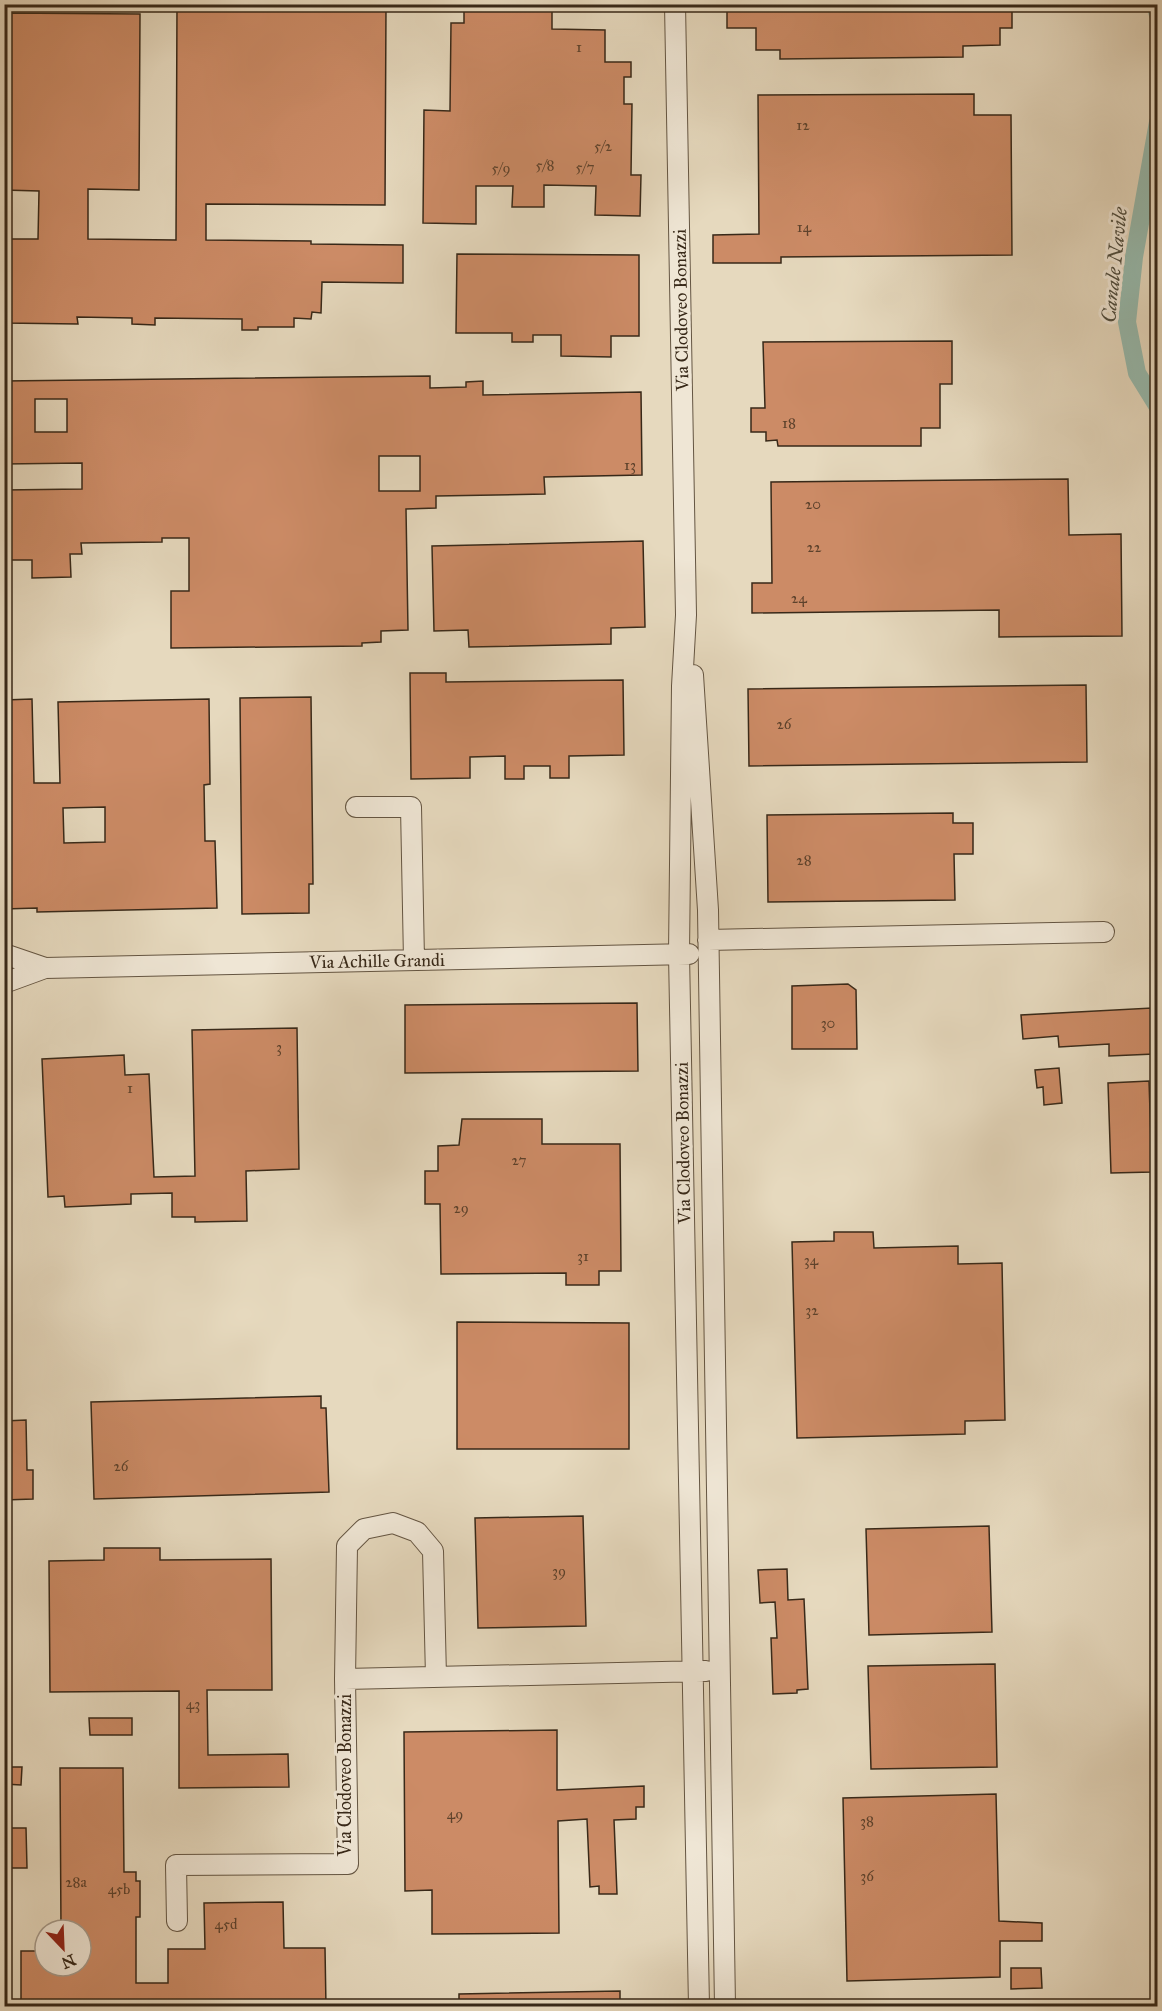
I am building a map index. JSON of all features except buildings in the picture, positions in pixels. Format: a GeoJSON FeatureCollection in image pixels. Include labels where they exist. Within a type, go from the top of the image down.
{"type":"FeatureCollection","features":[{"type":"Feature","properties":{"kind":"street","name":"Via Clodoveo Bonazzi"},"geometry":{"type":"LineString","coordinates":[[675,4],[686,615],[682,686],[679,954],[699,2007]]}},
{"type":"Feature","properties":{"kind":"street","name":"Via Clodoveo Bonazzi"},"geometry":{"type":"LineString","coordinates":[[686,615],[694,686],[708,947],[724,2007]]}},
{"type":"Feature","properties":{"kind":"street"},"geometry":{"type":"LineString","coordinates":[[357,807],[411,807],[414,960]]}},
{"type":"Feature","properties":{"kind":"street"},"geometry":{"type":"LineString","coordinates":[[708,947],[1104,932]]}},
{"type":"Feature","properties":{"kind":"street","name":"Via Achille Grandi"},"geometry":{"type":"LineString","coordinates":[[9,969],[679,954],[708,947]]}},
{"type":"Feature","properties":{"kind":"street","name":"Via Clodoveo Bonazzi"},"geometry":{"type":"LineString","coordinates":[[177,1921],[176,1866],[348,1864],[345,1679],[347,1546],[364,1529],[393,1523],[417,1532],[433,1551],[436,1677]]}},
{"type":"Feature","properties":{"kind":"street","name":"Via Clodoveo Bonazzi"},"geometry":{"type":"LineString","coordinates":[[345,1679],[719,1671]]}},
{"type":"Feature","properties":{"kind":"waterway","name":"Canale Navile"},"geometry":{"type":"LineString","coordinates":[[1155,4],[1158,15]]}},
{"type":"Feature","properties":{"kind":"waterway","name":"Canale Navile"},"geometry":{"type":"LineString","coordinates":[[1158,122],[1134,257],[1127,322],[1137,373],[1158,407]]}}]}
